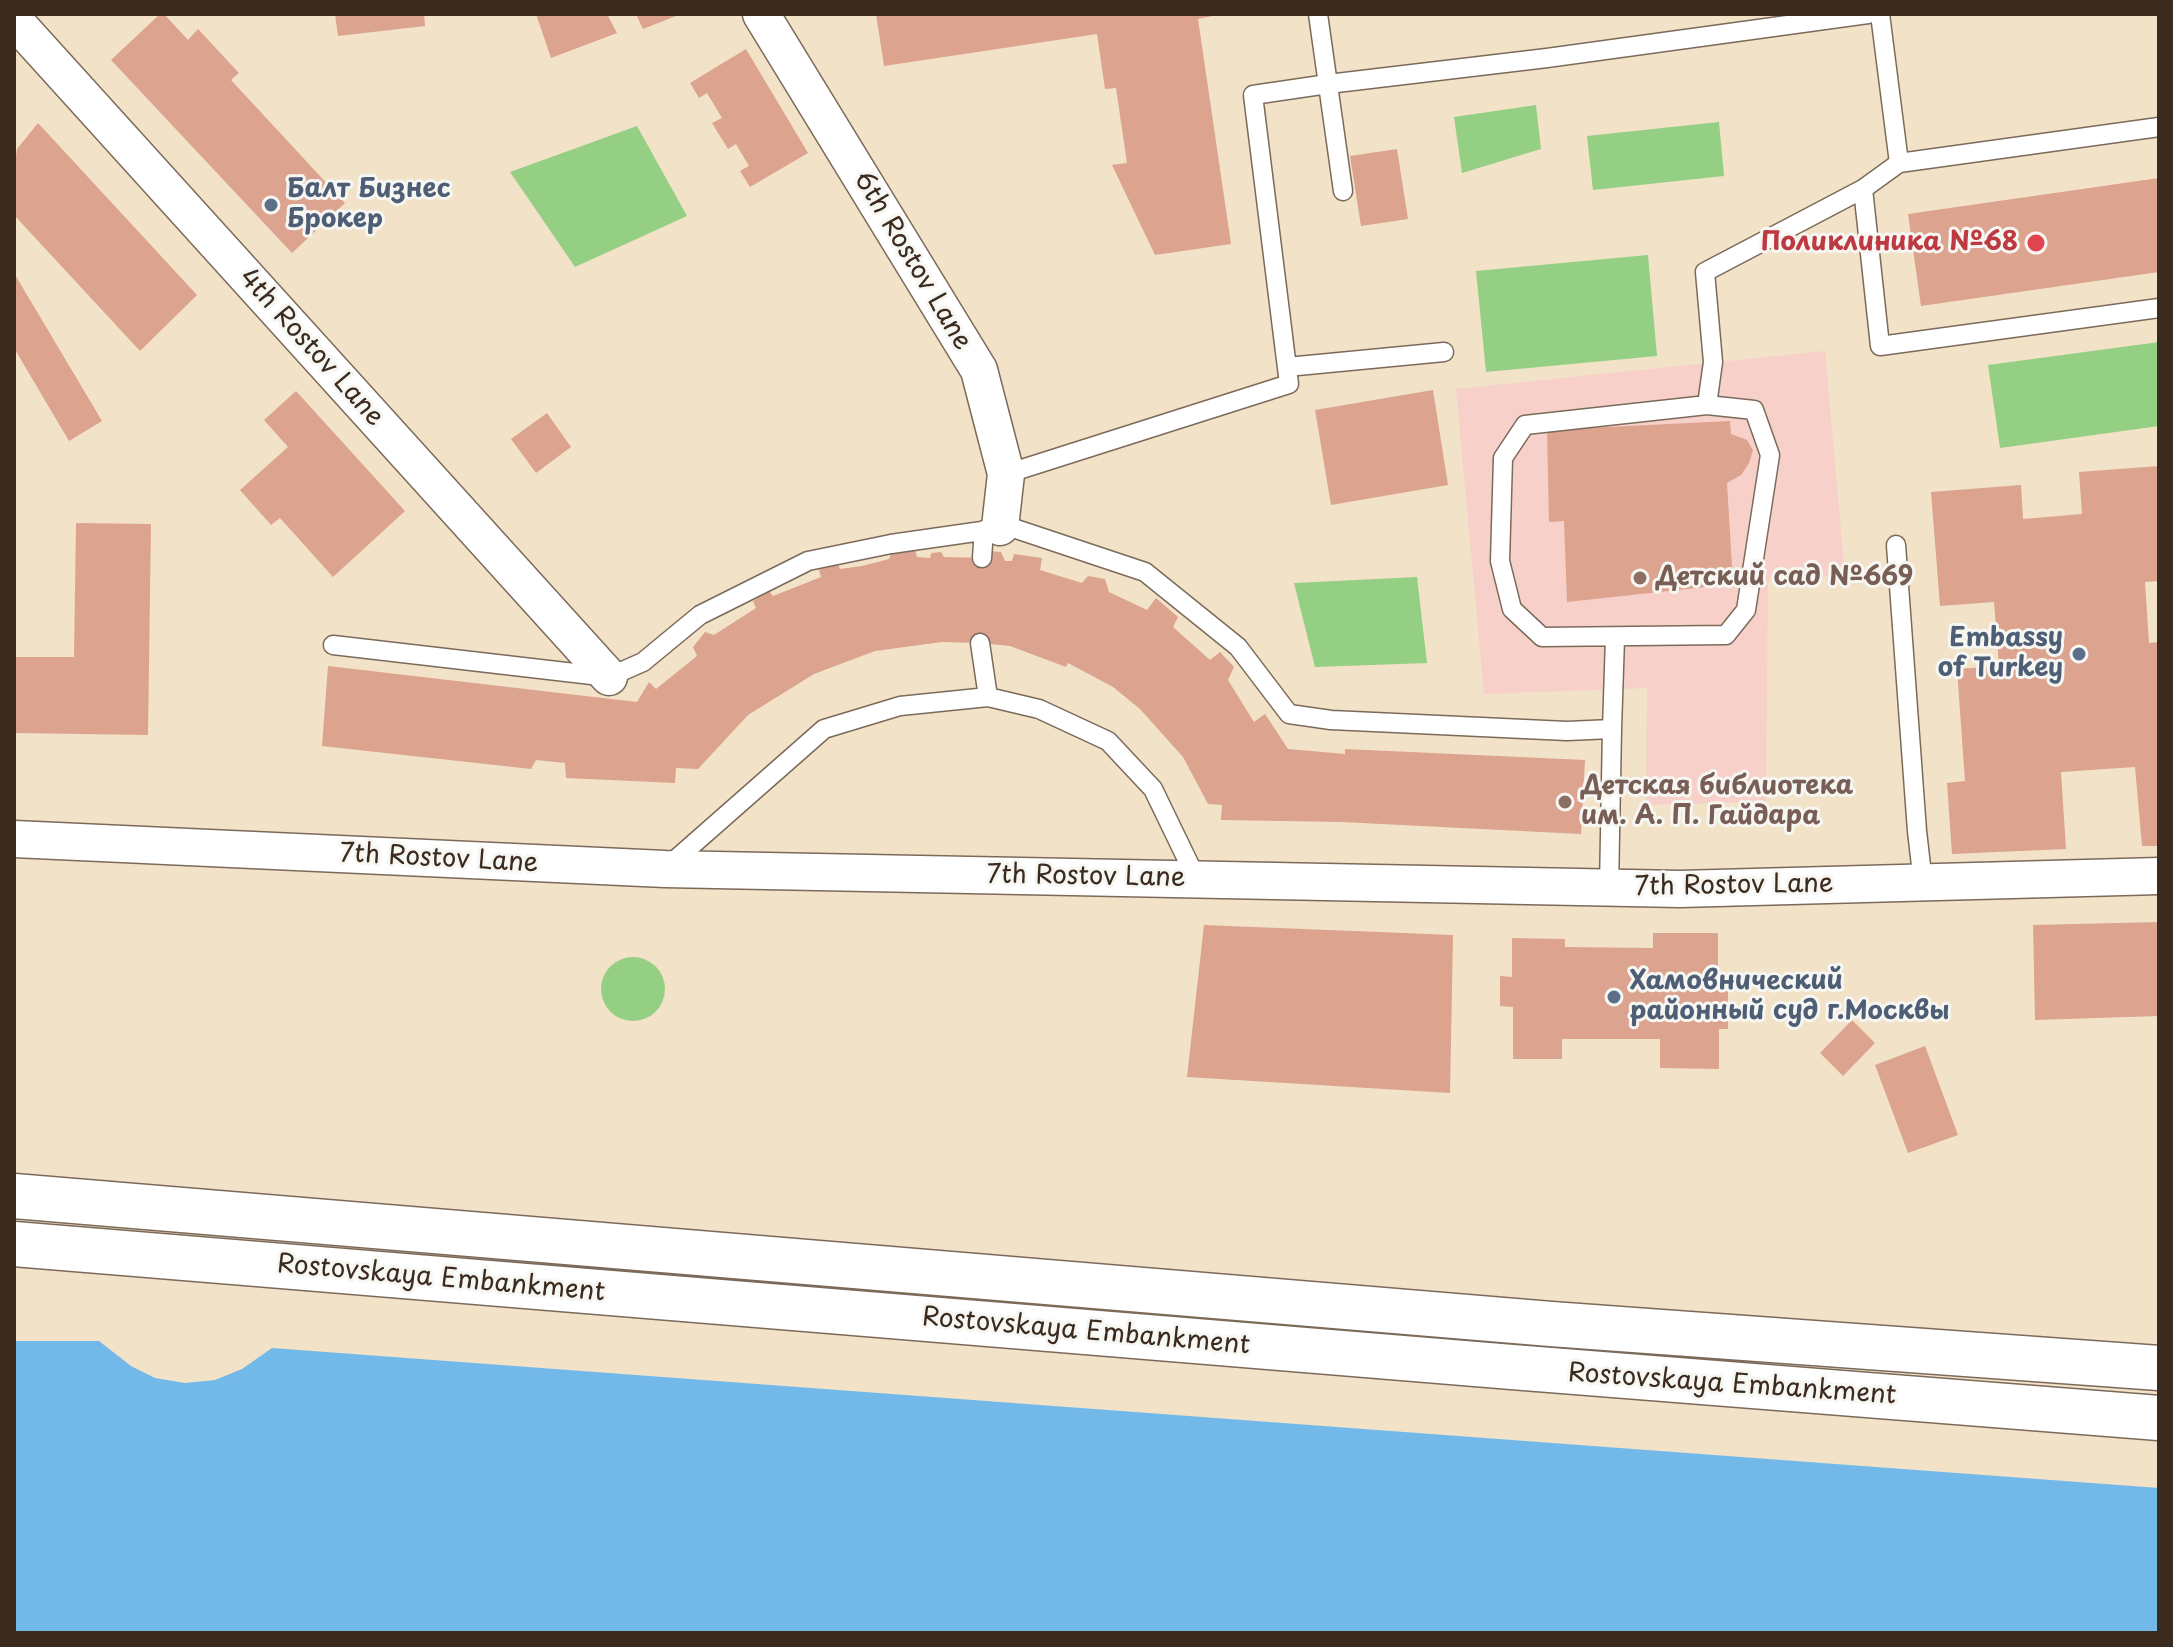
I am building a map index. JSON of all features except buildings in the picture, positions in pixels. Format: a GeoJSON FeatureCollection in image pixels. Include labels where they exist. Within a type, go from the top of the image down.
{"type":"FeatureCollection","features":[{"type":"Feature","properties":{"kind":"main road","name":"Rostovskaya Embankment"},"geometry":{"type":"LineString","coordinates":[[14,1196],[1535,1322],[2159,1368]]}},
{"type":"Feature","properties":{"kind":"main road","name":"Rostovskaya Embankment"},"geometry":{"type":"LineString","coordinates":[[14,1244],[2159,1418]]}},
{"type":"Feature","properties":{"kind":"street","name":"6th Rostov Lane"},"geometry":{"type":"LineString","coordinates":[[761,14],[979,370],[1006,474],[992,529]]}},
{"type":"Feature","properties":{"kind":"street","name":"4th Rostov Lane"},"geometry":{"type":"LineString","coordinates":[[14,20],[609,677]]}},
{"type":"Feature","properties":{"kind":"street","name":"7th Rostov Lane"},"geometry":{"type":"LineString","coordinates":[[14,839],[665,869],[1609,888],[1680,889],[2159,876]]}},
{"type":"Feature","properties":{"kind":"lane"},"geometry":{"type":"LineString","coordinates":[[1318,14],[1343,191]]}},
{"type":"Feature","properties":{"kind":"lane"},"geometry":{"type":"LineString","coordinates":[[1006,474],[1289,384],[1253,95],[1868,14]]}},
{"type":"Feature","properties":{"kind":"lane"},"geometry":{"type":"LineString","coordinates":[[1880,14],[1899,163]]}},
{"type":"Feature","properties":{"kind":"lane"},"geometry":{"type":"LineString","coordinates":[[1707,405],[1713,362],[1705,272],[1863,189],[1899,163],[2159,127]]}},
{"type":"Feature","properties":{"kind":"lane"},"geometry":{"type":"LineString","coordinates":[[1863,189],[1880,346],[2159,308]]}},
{"type":"Feature","properties":{"kind":"lane"},"geometry":{"type":"LineString","coordinates":[[1287,367],[1444,352]]}},
{"type":"Feature","properties":{"kind":"lane"},"geometry":{"type":"LineString","coordinates":[[1707,405],[1754,410],[1770,455],[1746,610],[1726,635],[1615,638],[1542,637],[1512,609],[1500,561],[1503,458],[1525,425],[1707,405]]}},
{"type":"Feature","properties":{"kind":"lane"},"geometry":{"type":"LineString","coordinates":[[333,645],[609,677],[643,662],[700,615],[808,561],[1010,527],[1145,572],[1238,647],[1289,714],[1331,720],[1567,731],[1612,729]]}},
{"type":"Feature","properties":{"kind":"lane"},"geometry":{"type":"LineString","coordinates":[[982,558],[992,529]]}},
{"type":"Feature","properties":{"kind":"lane"},"geometry":{"type":"LineString","coordinates":[[1896,545],[1923,883]]}},
{"type":"Feature","properties":{"kind":"lane"},"geometry":{"type":"LineString","coordinates":[[1609,888],[1615,638]]}},
{"type":"Feature","properties":{"kind":"lane"},"geometry":{"type":"LineString","coordinates":[[980,643],[988,697]]}},
{"type":"Feature","properties":{"kind":"lane"},"geometry":{"type":"LineString","coordinates":[[665,869],[824,729],[900,706],[988,697],[1039,709],[1108,741],[1153,789],[1197,880]]}},
{"type":"Feature","properties":{"kind":"shaded area","name":"Детский сад №669"},"geometry":{"type":"Polygon","coordinates":[[[1825,351],[1845,575],[1768,581],[1766,802],[1646,805],[1647,688],[1484,694],[1456,389],[1825,351]]]}},
{"type":"Feature","properties":{"kind":"green space"},"geometry":{"type":"Polygon","coordinates":[[[1536,105],[1541,149],[1462,173],[1454,117],[1536,105]]]}},
{"type":"Feature","properties":{"kind":"green space"},"geometry":{"type":"Polygon","coordinates":[[[1719,122],[1724,176],[1593,190],[1587,136],[1719,122]]]}},
{"type":"Feature","properties":{"kind":"green space"},"geometry":{"type":"Polygon","coordinates":[[[637,126],[687,216],[575,267],[510,172],[637,126]]]}},
{"type":"Feature","properties":{"kind":"green space"},"geometry":{"type":"Polygon","coordinates":[[[1648,255],[1657,356],[1486,372],[1476,271],[1648,255]]]}},
{"type":"Feature","properties":{"kind":"green space"},"geometry":{"type":"Polygon","coordinates":[[[2159,342],[2159,426],[2000,448],[1988,365],[2159,342]]]}},
{"type":"Feature","properties":{"kind":"green space"},"geometry":{"type":"Polygon","coordinates":[[[1417,577],[1427,663],[1315,667],[1294,583],[1417,577]]]}},
{"type":"Feature","properties":{"kind":"green space"},"geometry":{"type":"Polygon","coordinates":[[[633,957],[651,963],[659,971],[665,989],[659,1007],[651,1015],[633,1021],[615,1015],[607,1007],[601,989],[607,971],[615,963],[633,957]]]}},
{"type":"Feature","properties":{"kind":"water"},"geometry":{"type":"Polygon","coordinates":[[[14,1341],[99,1341],[131,1366],[155,1378],[185,1383],[215,1380],[242,1369],[272,1348],[2159,1488],[2159,1633],[14,1633],[14,1341]]]}},
{"type":"Feature","properties":{"kind":"place","name":"Балт Бизнес Брокер"},"geometry":{"type":"Point","coordinates":[271,205]}},
{"type":"Feature","properties":{"kind":"place","name":"Поликлиника №68"},"geometry":{"type":"Point","coordinates":[2036,243]}},
{"type":"Feature","properties":{"kind":"place","name":"Детский сад №669"},"geometry":{"type":"Point","coordinates":[1640,578]}},
{"type":"Feature","properties":{"kind":"place","name":"Embassy of Turkey"},"geometry":{"type":"Point","coordinates":[2079,654]}},
{"type":"Feature","properties":{"kind":"place","name":"Детская библиотека им. А. П. Гайдара"},"geometry":{"type":"Point","coordinates":[1565,802]}},
{"type":"Feature","properties":{"kind":"place","name":"Хамовнический районный суд г.Москвы"},"geometry":{"type":"Point","coordinates":[1614,997]}}]}
